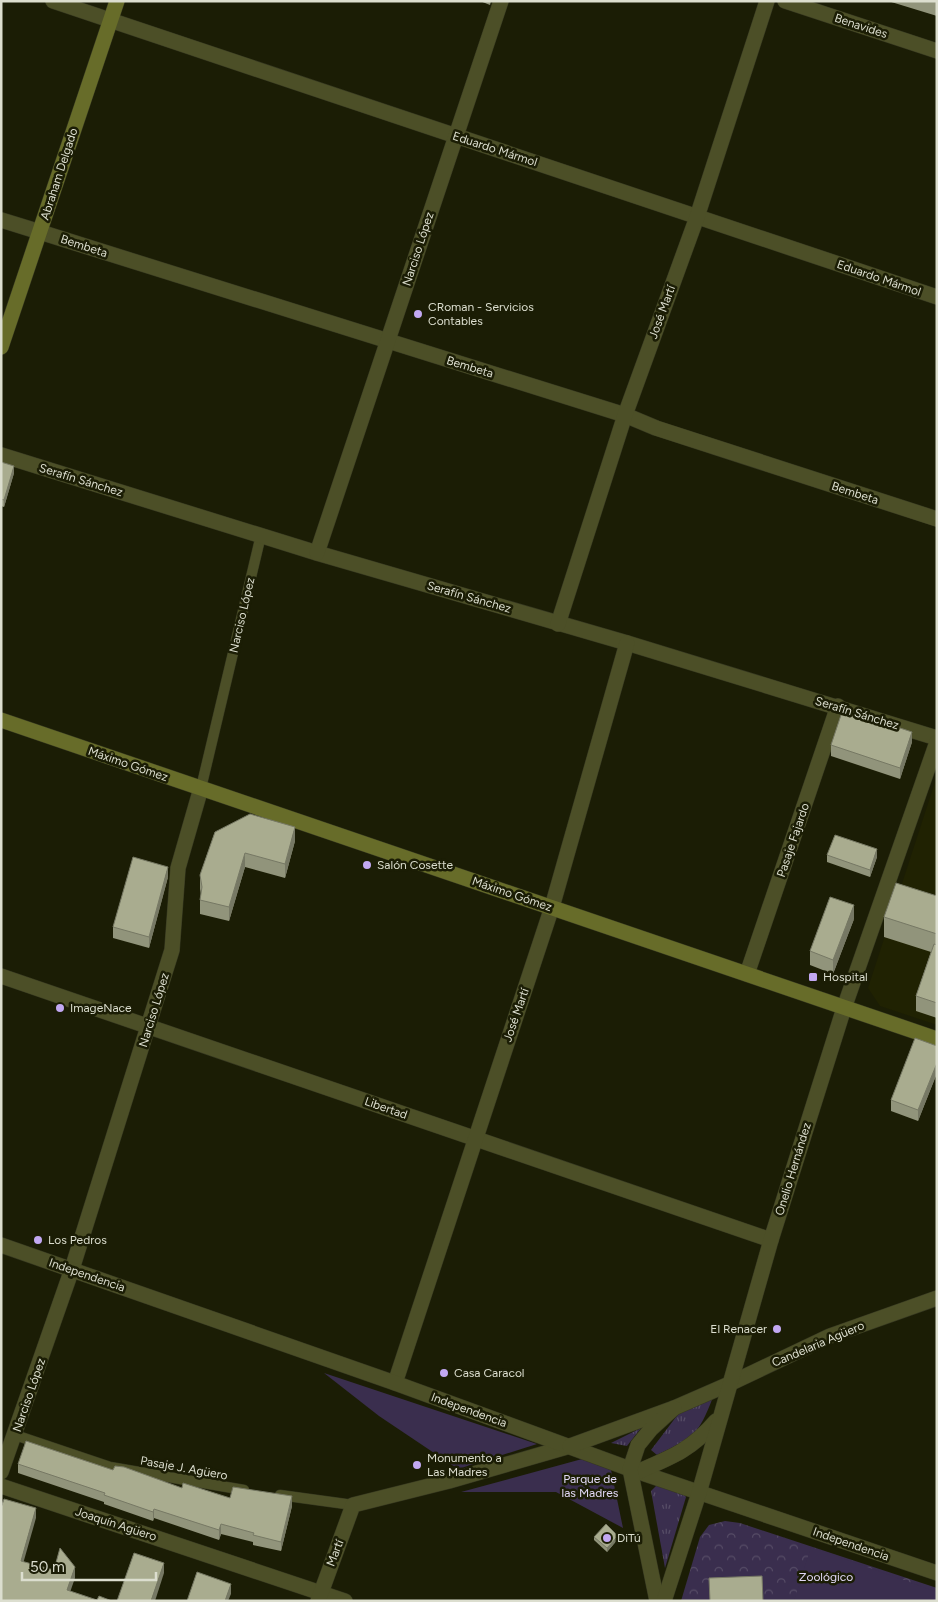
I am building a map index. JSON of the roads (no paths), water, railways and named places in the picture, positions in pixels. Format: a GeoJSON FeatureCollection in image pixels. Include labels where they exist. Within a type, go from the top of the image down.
{"type":"FeatureCollection","features":[{"type":"Feature","properties":{"kind":"main road","name":"Abraham Delgado"},"geometry":{"type":"LineString","coordinates":[[1,347],[117,1]]}},
{"type":"Feature","properties":{"kind":"main road","name":"Máximo Gómez"},"geometry":{"type":"LineString","coordinates":[[1,720],[937,1039]]}},
{"type":"Feature","properties":{"kind":"street","name":"Eduardo Mármol"},"geometry":{"type":"LineString","coordinates":[[53,1],[937,297]]}},
{"type":"Feature","properties":{"kind":"street","name":"Narciso López"},"geometry":{"type":"LineString","coordinates":[[318,553],[501,1]]}},
{"type":"Feature","properties":{"kind":"street","name":"José Martí"},"geometry":{"type":"LineString","coordinates":[[558,624],[625,415],[697,217],[767,1]]}},
{"type":"Feature","properties":{"kind":"street","name":"Benavides"},"geometry":{"type":"LineString","coordinates":[[785,1],[937,51]]}},
{"type":"Feature","properties":{"kind":"street","name":"Bembeta"},"geometry":{"type":"LineString","coordinates":[[1,220],[625,415],[656,428],[937,519]]}},
{"type":"Feature","properties":{"kind":"street","name":"Serafín Sánchez"},"geometry":{"type":"LineString","coordinates":[[1,455],[318,553],[838,706],[937,738]]}},
{"type":"Feature","properties":{"kind":"street","name":"José Martí"},"geometry":{"type":"LineString","coordinates":[[395,1384],[474,1138],[552,907],[627,643]]}},
{"type":"Feature","properties":{"kind":"street","name":"Pasaje Fajardo"},"geometry":{"type":"LineString","coordinates":[[747,974],[838,706]]}},
{"type":"Feature","properties":{"kind":"street","name":"Onelio Hernández"},"geometry":{"type":"LineString","coordinates":[[664,1601],[698,1493],[771,1240],[844,1008],[937,742]]}},
{"type":"Feature","properties":{"kind":"street","name":"Narciso López"},"geometry":{"type":"LineString","coordinates":[[1,1472],[72,1269],[172,950],[178,868],[200,788]]}},
{"type":"Feature","properties":{"kind":"street","name":"Libertad"},"geometry":{"type":"LineString","coordinates":[[1,976],[771,1240]]}},
{"type":"Feature","properties":{"kind":"street","name":"Independencia"},"geometry":{"type":"LineString","coordinates":[[1,1245],[698,1493],[937,1573]]}},
{"type":"Feature","properties":{"kind":"street","name":"Candelaria Agüero"},"geometry":{"type":"LineString","coordinates":[[674,1408],[830,1336],[937,1298]]}},
{"type":"Feature","properties":{"kind":"street"},"geometry":{"type":"LineString","coordinates":[[353,1505],[449,1481],[570,1446],[674,1408]]}},
{"type":"Feature","properties":{"kind":"street"},"geometry":{"type":"LineString","coordinates":[[657,1601],[634,1470],[638,1445],[650,1429],[674,1408]]}},
{"type":"Feature","properties":{"kind":"street"},"geometry":{"type":"LineString","coordinates":[[634,1470],[677,1455],[700,1440],[720,1417]]}},
{"type":"Feature","properties":{"kind":"street","name":"Joaquín Agüero"},"geometry":{"type":"LineString","coordinates":[[1,1486],[319,1597],[345,1601]]}},
{"type":"Feature","properties":{"kind":"street","name":"Martí"},"geometry":{"type":"LineString","coordinates":[[319,1597],[353,1505]]}},
{"type":"Feature","properties":{"kind":"lane","name":"Narciso López"},"geometry":{"type":"LineString","coordinates":[[200,788],[261,535]]}},
{"type":"Feature","properties":{"kind":"lane","name":"Pasaje J. Agüero"},"geometry":{"type":"LineString","coordinates":[[14,1435],[110,1467],[202,1484],[353,1505]]}},
{"type":"Feature","properties":{"kind":"place","name":"CRoman - Servicios Contables"},"geometry":{"type":"Point","coordinates":[418,314]}},
{"type":"Feature","properties":{"kind":"place","name":"Salón Cosette"},"geometry":{"type":"Point","coordinates":[367,865]}},
{"type":"Feature","properties":{"kind":"place","name":"Hospital"},"geometry":{"type":"Point","coordinates":[813,977]}},
{"type":"Feature","properties":{"kind":"place","name":"ImageNace"},"geometry":{"type":"Point","coordinates":[60,1008]}},
{"type":"Feature","properties":{"kind":"place","name":"Los Pedros"},"geometry":{"type":"Point","coordinates":[38,1240]}},
{"type":"Feature","properties":{"kind":"place","name":"El Renacer"},"geometry":{"type":"Point","coordinates":[777,1329]}},
{"type":"Feature","properties":{"kind":"place","name":"Casa Caracol"},"geometry":{"type":"Point","coordinates":[444,1373]}},
{"type":"Feature","properties":{"kind":"place","name":"Monumento a Las Madres"},"geometry":{"type":"Point","coordinates":[417,1465]}},
{"type":"Feature","properties":{"kind":"place","name":"DiTú"},"geometry":{"type":"Point","coordinates":[607,1538]}},
{"type":"Feature","properties":{"kind":"park label","name":"Parque de las Madres"},"geometry":{"type":"Point","coordinates":[590,1486]}},
{"type":"Feature","properties":{"kind":"park label","name":"Zoológico"},"geometry":{"type":"Point","coordinates":[826,1577]}}]}
